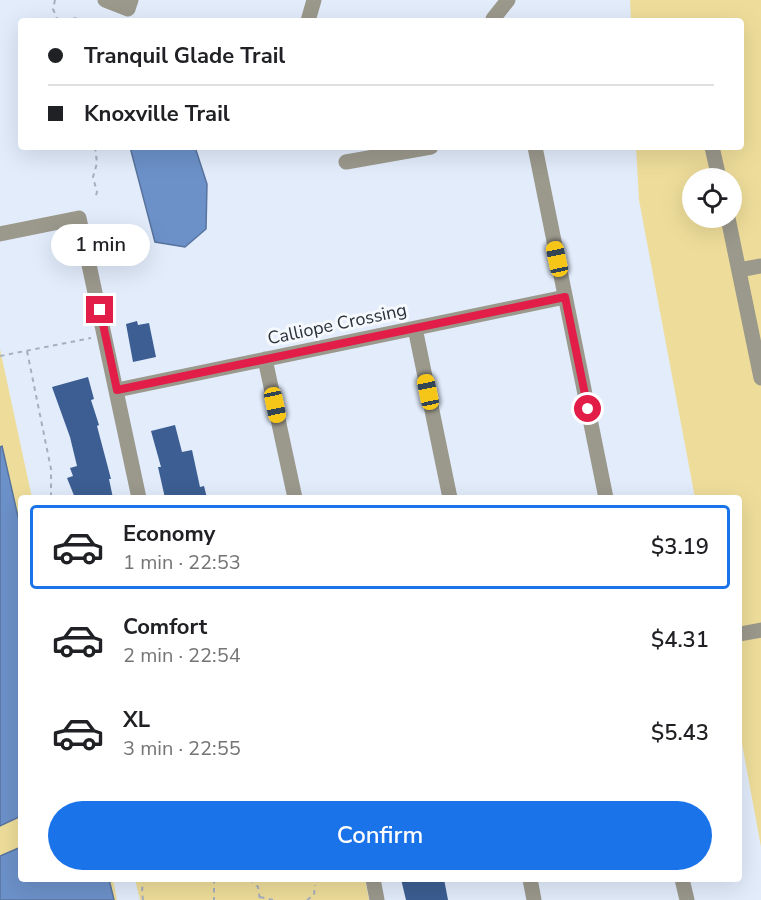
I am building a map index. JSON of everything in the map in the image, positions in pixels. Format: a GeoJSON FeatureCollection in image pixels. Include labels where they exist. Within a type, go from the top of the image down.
{"type":"FeatureCollection","features":[{"type":"Feature","properties":{"kind":"street"},"geometry":{"type":"LineString","coordinates":[[105,0],[130,4]]}},
{"type":"Feature","properties":{"kind":"street"},"geometry":{"type":"LineString","coordinates":[[309,18],[314,0]]}},
{"type":"Feature","properties":{"kind":"street"},"geometry":{"type":"LineString","coordinates":[[494,18],[507,0]]}},
{"type":"Feature","properties":{"kind":"street"},"geometry":{"type":"LineString","coordinates":[[346,162],[414,150]]}},
{"type":"Feature","properties":{"kind":"street"},"geometry":{"type":"LineString","coordinates":[[537,150],[605,495]]}},
{"type":"Feature","properties":{"kind":"street"},"geometry":{"type":"LineString","coordinates":[[713,150],[717,168]]}},
{"type":"Feature","properties":{"kind":"street"},"geometry":{"type":"LineString","coordinates":[[0,234],[80,218],[138,495]]}},
{"type":"Feature","properties":{"kind":"street"},"geometry":{"type":"LineString","coordinates":[[730,228],[761,378]]}},
{"type":"Feature","properties":{"kind":"street"},"geometry":{"type":"LineString","coordinates":[[739,270],[761,266]]}},
{"type":"Feature","properties":{"kind":"street","name":"Calliope Crossing"},"geometry":{"type":"LineString","coordinates":[[117,390],[565,297]]}},
{"type":"Feature","properties":{"kind":"street"},"geometry":{"type":"LineString","coordinates":[[415,328],[449,495]]}},
{"type":"Feature","properties":{"kind":"street"},"geometry":{"type":"LineString","coordinates":[[265,359],[294,495]]}},
{"type":"Feature","properties":{"kind":"street"},"geometry":{"type":"LineString","coordinates":[[742,634],[761,630]]}},
{"type":"Feature","properties":{"kind":"street"},"geometry":{"type":"LineString","coordinates":[[374,882],[377,900]]}},
{"type":"Feature","properties":{"kind":"street"},"geometry":{"type":"LineString","coordinates":[[531,882],[534,900]]}},
{"type":"Feature","properties":{"kind":"street"},"geometry":{"type":"LineString","coordinates":[[683,882],[687,900]]}},
{"type":"Feature","properties":{"kind":"path"},"geometry":{"type":"LineString","coordinates":[[55,0],[53,9],[57,18]]}},
{"type":"Feature","properties":{"kind":"path"},"geometry":{"type":"LineString","coordinates":[[95,150],[97,163],[93,177],[97,192],[95,198]]}},
{"type":"Feature","properties":{"kind":"path"},"geometry":{"type":"LineString","coordinates":[[0,356],[93,337]]}},
{"type":"Feature","properties":{"kind":"path"},"geometry":{"type":"LineString","coordinates":[[27,351],[51,469],[51,495]]}},
{"type":"Feature","properties":{"kind":"path"},"geometry":{"type":"LineString","coordinates":[[143,882],[143,900]]}},
{"type":"Feature","properties":{"kind":"path"},"geometry":{"type":"LineString","coordinates":[[214,882],[214,900]]}},
{"type":"Feature","properties":{"kind":"path"},"geometry":{"type":"LineString","coordinates":[[253,882],[258,887],[260,898],[273,900]]}},
{"type":"Feature","properties":{"kind":"path"},"geometry":{"type":"LineString","coordinates":[[307,900],[314,895],[315,885]]}},
{"type":"Feature","properties":{"kind":"shaded area"},"geometry":{"type":"Polygon","coordinates":[[[630,0],[761,0],[761,847],[742,744],[742,495],[694,495],[639,200],[636,150],[744,150],[744,18],[631,18],[630,0]]]}},
{"type":"Feature","properties":{"kind":"shaded area"},"geometry":{"type":"Polygon","coordinates":[[[0,349],[31,495],[18,495],[18,882],[114,882],[117,900],[0,900],[0,349]]]}},
{"type":"Feature","properties":{"kind":"shaded area"},"geometry":{"type":"Polygon","coordinates":[[[136,882],[366,882],[369,900],[140,900],[136,882]]]}},
{"type":"Feature","properties":{"kind":"water"},"geometry":{"type":"Polygon","coordinates":[[[131,150],[196,150],[207,184],[206,229],[185,247],[155,242],[131,150]]]}},
{"type":"Feature","properties":{"kind":"water"},"geometry":{"type":"Polygon","coordinates":[[[2,446],[18,517],[18,817],[0,826],[0,447],[2,446]]]}},
{"type":"Feature","properties":{"kind":"water"},"geometry":{"type":"Polygon","coordinates":[[[18,848],[18,882],[110,882],[114,900],[0,900],[0,856],[18,848]]]}},
{"type":"Feature","properties":{"kind":"building"},"geometry":{"type":"Polygon","coordinates":[[[137,321],[138,325],[149,323],[156,357],[133,362],[126,324],[137,321]]]}},
{"type":"Feature","properties":{"kind":"building"},"geometry":{"type":"Polygon","coordinates":[[[88,377],[94,399],[91,400],[111,479],[109,479],[112,495],[74,495],[67,478],[73,476],[70,468],[77,466],[70,437],[52,387],[88,377]]]}},
{"type":"Feature","properties":{"kind":"building"},"geometry":{"type":"Polygon","coordinates":[[[175,425],[182,452],[192,450],[200,487],[204,486],[206,495],[164,495],[158,467],[161,467],[151,431],[175,425]]]}},
{"type":"Feature","properties":{"kind":"building"},"geometry":{"type":"Polygon","coordinates":[[[402,882],[445,882],[448,900],[406,900],[402,882]]]}},
{"type":"Feature","properties":{"kind":"route"},"geometry":{"type":"LineString","coordinates":[[100,310],[117,390],[565,297],[588,409]]}}]}
